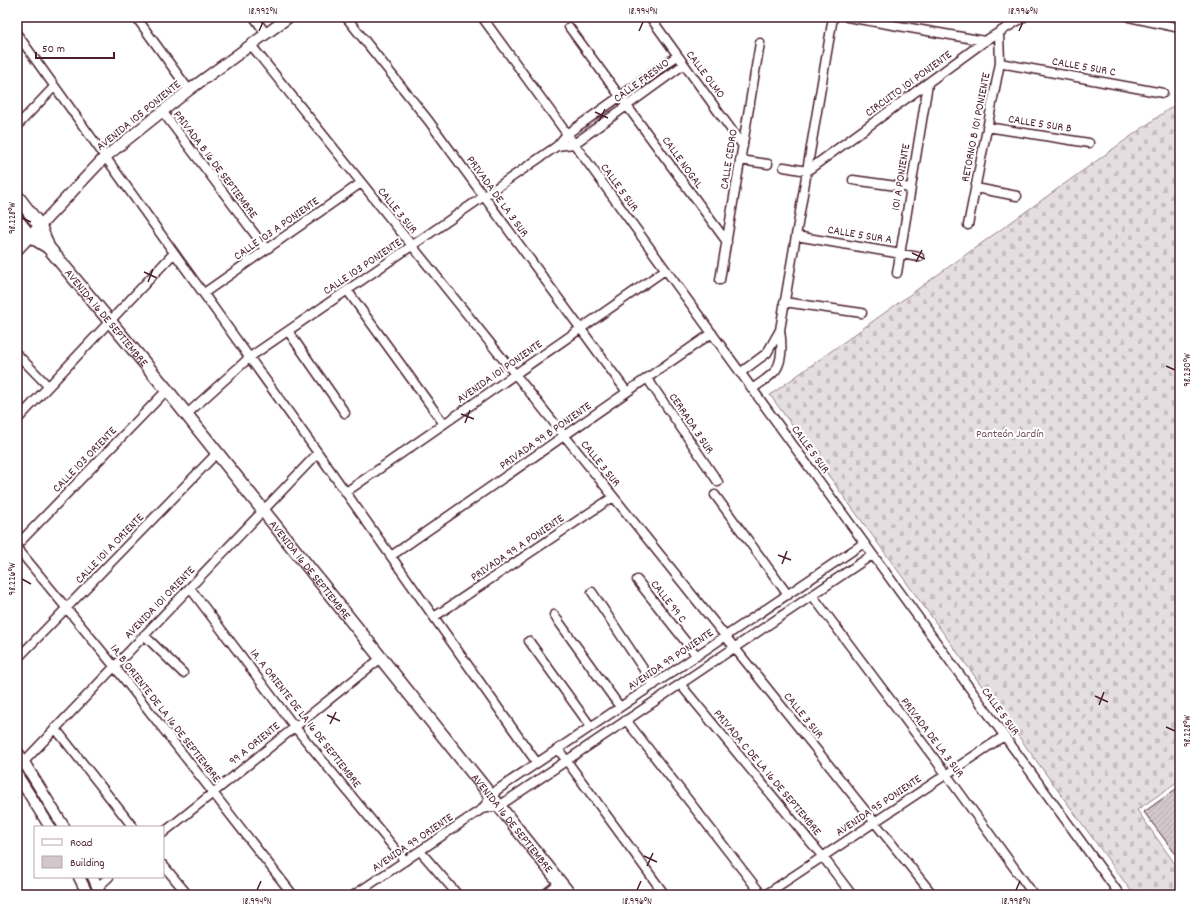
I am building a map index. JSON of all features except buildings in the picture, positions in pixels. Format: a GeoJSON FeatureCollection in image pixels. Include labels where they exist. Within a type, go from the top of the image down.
{"type":"FeatureCollection","features":[{"type":"Feature","properties":{"kind":"main road","name":"AVENIDA 16 DE SEPTIEMBRE"},"geometry":{"type":"LineString","coordinates":[[17,196],[40,226],[48,246],[187,414],[570,895]]}},
{"type":"Feature","properties":{"kind":"main road"},"geometry":{"type":"LineString","coordinates":[[17,220],[30,236]]}},
{"type":"Feature","properties":{"kind":"main road","name":"AVENIDA 16 DE SEPTIEMBRE"},"geometry":{"type":"LineString","coordinates":[[30,236],[48,246]]}},
{"type":"Feature","properties":{"kind":"street"},"geometry":{"type":"LineString","coordinates":[[136,17],[189,90]]}},
{"type":"Feature","properties":{"kind":"street"},"geometry":{"type":"LineString","coordinates":[[254,17],[266,34]]}},
{"type":"Feature","properties":{"kind":"street","name":"AVENIDA 105 PONIENTE"},"geometry":{"type":"LineString","coordinates":[[17,250],[104,158],[189,90],[289,17]]}},
{"type":"Feature","properties":{"kind":"street","name":"PRIVADA DE LA 3 SUR"},"geometry":{"type":"LineString","coordinates":[[346,17],[428,120],[627,392]]}},
{"type":"Feature","properties":{"kind":"street","name":"CALLE 5 SUR"},"geometry":{"type":"LineString","coordinates":[[482,17],[1120,895]]}},
{"type":"Feature","properties":{"kind":"street","name":"CALLE OLMO"},"geometry":{"type":"LineString","coordinates":[[650,17],[683,65],[743,146]]}},
{"type":"Feature","properties":{"kind":"street"},"geometry":{"type":"LineString","coordinates":[[752,389],[774,373],[778,365],[782,342],[780,330],[784,302],[833,17]]}},
{"type":"Feature","properties":{"kind":"street"},"geometry":{"type":"LineString","coordinates":[[847,17],[985,41]]}},
{"type":"Feature","properties":{"kind":"street","name":"CIRCUITO 101 PONIENTE"},"geometry":{"type":"LineString","coordinates":[[807,171],[985,41],[1024,17]]}},
{"type":"Feature","properties":{"kind":"street"},"geometry":{"type":"LineString","coordinates":[[1129,17],[1180,28]]}},
{"type":"Feature","properties":{"kind":"street","name":"CALLE NOGAL"},"geometry":{"type":"LineString","coordinates":[[569,27],[727,242]]}},
{"type":"Feature","properties":{"kind":"street","name":"RETORNO B 101 PONIENTE"},"geometry":{"type":"LineString","coordinates":[[968,225],[1000,62],[999,33]]}},
{"type":"Feature","properties":{"kind":"street"},"geometry":{"type":"LineString","coordinates":[[17,34],[104,158],[204,293],[392,556],[537,763]]}},
{"type":"Feature","properties":{"kind":"street","name":"CALLE CEDRO"},"geometry":{"type":"LineString","coordinates":[[720,280],[760,43]]}},
{"type":"Feature","properties":{"kind":"street","name":"CALLE 3 SUR"},"geometry":{"type":"LineString","coordinates":[[251,45],[933,895]]}},
{"type":"Feature","properties":{"kind":"street","name":"CALLE FRESNO"},"geometry":{"type":"LineString","coordinates":[[567,134],[677,56]]}},
{"type":"Feature","properties":{"kind":"street","name":"CALLE 5 SUR C"},"geometry":{"type":"LineString","coordinates":[[1000,62],[1163,93]]}},
{"type":"Feature","properties":{"kind":"street","name":"CALLE FRESNO"},"geometry":{"type":"LineString","coordinates":[[574,144],[683,65]]}},
{"type":"Feature","properties":{"kind":"street","name":"101 A PONIENTE"},"geometry":{"type":"LineString","coordinates":[[897,274],[928,84]]}},
{"type":"Feature","properties":{"kind":"street"},"geometry":{"type":"LineString","coordinates":[[17,126],[54,88]]}},
{"type":"Feature","properties":{"kind":"street","name":"PRIVADA B 16 DE SEPTIEMBRE"},"geometry":{"type":"LineString","coordinates":[[162,112],[266,249]]}},
{"type":"Feature","properties":{"kind":"street","name":"CALLE 5 SUR B"},"geometry":{"type":"LineString","coordinates":[[987,127],[1089,143]]}},
{"type":"Feature","properties":{"kind":"street","name":"CALLE 103 PONIENTE"},"geometry":{"type":"LineString","coordinates":[[187,414],[250,357],[557,146],[567,134]]}},
{"type":"Feature","properties":{"kind":"street","name":"CALLE 103 PONIENTE"},"geometry":{"type":"LineString","coordinates":[[557,146],[574,144]]}},
{"type":"Feature","properties":{"kind":"street"},"geometry":{"type":"LineString","coordinates":[[740,160],[768,164]]}},
{"type":"Feature","properties":{"kind":"street"},"geometry":{"type":"LineString","coordinates":[[784,167],[807,171]]}},
{"type":"Feature","properties":{"kind":"street"},"geometry":{"type":"LineString","coordinates":[[853,180],[911,188]]}},
{"type":"Feature","properties":{"kind":"street","name":"CALLE 103 A PONIENTE"},"geometry":{"type":"LineString","coordinates":[[204,293],[361,183]]}},
{"type":"Feature","properties":{"kind":"street"},"geometry":{"type":"LineString","coordinates":[[976,188],[1017,196]]}},
{"type":"Feature","properties":{"kind":"street","name":"CALLE 5 SUR A"},"geometry":{"type":"LineString","coordinates":[[796,236],[900,252],[920,257]]}},
{"type":"Feature","properties":{"kind":"street"},"geometry":{"type":"LineString","coordinates":[[17,420],[109,320],[174,253]]}},
{"type":"Feature","properties":{"kind":"street","name":"AVENIDA 101 PONIENTE"},"geometry":{"type":"LineString","coordinates":[[346,492],[666,270]]}},
{"type":"Feature","properties":{"kind":"street"},"geometry":{"type":"LineString","coordinates":[[348,290],[444,424]]}},
{"type":"Feature","properties":{"kind":"street"},"geometry":{"type":"LineString","coordinates":[[784,302],[862,313]]}},
{"type":"Feature","properties":{"kind":"street"},"geometry":{"type":"LineString","coordinates":[[740,373],[767,353],[780,330]]}},
{"type":"Feature","properties":{"kind":"street"},"geometry":{"type":"LineString","coordinates":[[288,331],[345,413]]}},
{"type":"Feature","properties":{"kind":"street","name":"PRIVADA 99 B PONIENTE"},"geometry":{"type":"LineString","coordinates":[[392,556],[712,333]]}},
{"type":"Feature","properties":{"kind":"street"},"geometry":{"type":"LineString","coordinates":[[17,354],[48,386]]}},
{"type":"Feature","properties":{"kind":"street","name":"CERRADA 3 SUR"},"geometry":{"type":"LineString","coordinates":[[647,378],[718,482]]}},
{"type":"Feature","properties":{"kind":"street","name":"CALLE 103 ORIENTE"},"geometry":{"type":"LineString","coordinates":[[17,545],[167,390]]}},
{"type":"Feature","properties":{"kind":"street","name":"CALLE 101 A ORIENTE"},"geometry":{"type":"LineString","coordinates":[[17,658],[217,453]]}},
{"type":"Feature","properties":{"kind":"street","name":"AVENIDA 101 ORIENTE"},"geometry":{"type":"LineString","coordinates":[[20,765],[318,453]]}},
{"type":"Feature","properties":{"kind":"street"},"geometry":{"type":"LineString","coordinates":[[715,495],[788,595]]}},
{"type":"Feature","properties":{"kind":"street","name":"PRIVADA 99 A PONIENTE"},"geometry":{"type":"LineString","coordinates":[[434,617],[613,497]]}},
{"type":"Feature","properties":{"kind":"street","name":"AVENIDA 99 PONIENTE"},"geometry":{"type":"LineString","coordinates":[[495,801],[497,790],[864,543]]}},
{"type":"Feature","properties":{"kind":"street","name":"1A. B ORIENTE DE LA 16 DE SEPTIEMBRE"},"geometry":{"type":"LineString","coordinates":[[17,548],[114,666],[294,895]]}},
{"type":"Feature","properties":{"kind":"street"},"geometry":{"type":"LineString","coordinates":[[495,801],[566,761],[872,555]]}},
{"type":"Feature","properties":{"kind":"street","name":"CALLE 99 C"},"geometry":{"type":"LineString","coordinates":[[638,580],[697,656]]}},
{"type":"Feature","properties":{"kind":"street","name":"1A. A ORIENTE DE LA 16 DE SEPTIEMBRE"},"geometry":{"type":"LineString","coordinates":[[190,588],[294,726],[405,861]]}},
{"type":"Feature","properties":{"kind":"street"},"geometry":{"type":"LineString","coordinates":[[592,592],[654,685]]}},
{"type":"Feature","properties":{"kind":"street","name":"PRIVADA DE LA 3 SUR"},"geometry":{"type":"LineString","coordinates":[[812,595],[946,774],[1034,895]]}},
{"type":"Feature","properties":{"kind":"street"},"geometry":{"type":"LineString","coordinates":[[554,615],[620,707]]}},
{"type":"Feature","properties":{"kind":"street"},"geometry":{"type":"LineString","coordinates":[[144,635],[183,673]]}},
{"type":"Feature","properties":{"kind":"street"},"geometry":{"type":"LineString","coordinates":[[529,641],[591,727]]}},
{"type":"Feature","properties":{"kind":"street","name":"99 A ORIENTE"},"geometry":{"type":"LineString","coordinates":[[164,832],[294,726],[381,658]]}},
{"type":"Feature","properties":{"kind":"street","name":"PRIVADA C DE LA 16 DE SEPTIEMBRE"},"geometry":{"type":"LineString","coordinates":[[680,684],[852,895]]}},
{"type":"Feature","properties":{"kind":"street"},"geometry":{"type":"LineString","coordinates":[[626,720],[763,895]]}},
{"type":"Feature","properties":{"kind":"street"},"geometry":{"type":"LineString","coordinates":[[55,728],[132,826]]}},
{"type":"Feature","properties":{"kind":"street","name":"AVENIDA 95 PONIENTE"},"geometry":{"type":"LineString","coordinates":[[763,895],[1004,736]]}},
{"type":"Feature","properties":{"kind":"street"},"geometry":{"type":"LineString","coordinates":[[558,749],[665,895]]}},
{"type":"Feature","properties":{"kind":"street"},"geometry":{"type":"LineString","coordinates":[[17,751],[20,765],[63,826]]}},
{"type":"Feature","properties":{"kind":"street"},"geometry":{"type":"LineString","coordinates":[[17,776],[49,826]]}},
{"type":"Feature","properties":{"kind":"street","name":"AVENIDA 99 ORIENTE"},"geometry":{"type":"LineString","coordinates":[[354,895],[365,892],[405,861],[495,801]]}},
{"type":"Feature","properties":{"kind":"street"},"geometry":{"type":"LineString","coordinates":[[420,851],[458,895]]}},
{"type":"Feature","properties":{"kind":"street"},"geometry":{"type":"LineString","coordinates":[[164,866],[188,895]]}},
{"type":"Feature","properties":{"kind":"street"},"geometry":{"type":"LineString","coordinates":[[80,878],[88,895]]}},
{"type":"Feature","properties":{"kind":"street"},"geometry":{"type":"LineString","coordinates":[[93,878],[99,891],[109,878]]}},
{"type":"Feature","properties":{"kind":"street"},"geometry":{"type":"LineString","coordinates":[[544,895],[560,882]]}},
{"type":"Feature","properties":{"kind":"green space","name":"Panteón Jardín"},"geometry":{"type":"Polygon","coordinates":[[[1180,101],[1180,780],[1137,810],[1180,871],[1180,895],[1134,895],[770,395],[1180,101]]]}}]}
